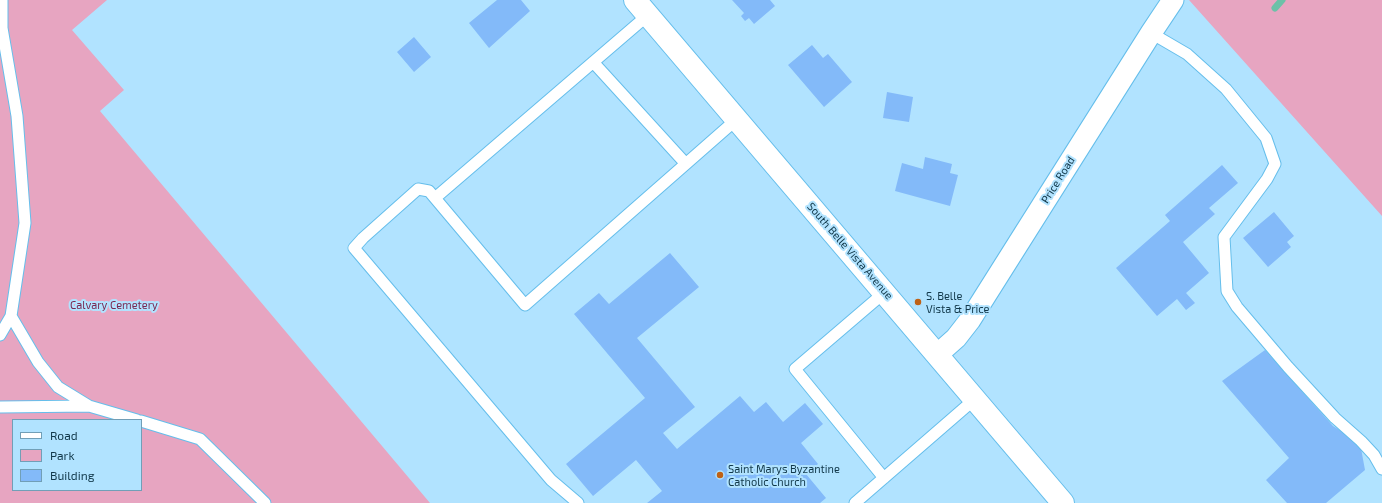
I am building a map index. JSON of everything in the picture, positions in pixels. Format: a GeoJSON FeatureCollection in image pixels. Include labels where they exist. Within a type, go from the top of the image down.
{"type":"FeatureCollection","features":[{"type":"Feature","properties":{"kind":"street","name":"Price Road"},"geometry":{"type":"LineString","coordinates":[[938,354],[956,338],[970,320],[1173,0]]}},
{"type":"Feature","properties":{"kind":"street","name":"South Belle Vista Avenue"},"geometry":{"type":"LineString","coordinates":[[642,8],[976,398],[1063,503]]}},
{"type":"Feature","properties":{"kind":"lane"},"geometry":{"type":"LineString","coordinates":[[0,335],[11,316],[25,222],[17,116],[2,28],[2,0]]}},
{"type":"Feature","properties":{"kind":"lane"},"geometry":{"type":"LineString","coordinates":[[434,198],[593,62],[642,8]]}},
{"type":"Feature","properties":{"kind":"lane"},"geometry":{"type":"LineString","coordinates":[[1151,33],[1187,54],[1226,89],[1266,138],[1275,164],[1267,179],[1224,237],[1227,291],[1237,306],[1288,367],[1334,418],[1361,441],[1374,455],[1382,469]]}},
{"type":"Feature","properties":{"kind":"lane"},"geometry":{"type":"LineString","coordinates":[[593,62],[686,164]]}},
{"type":"Feature","properties":{"kind":"lane"},"geometry":{"type":"LineString","coordinates":[[578,503],[551,480],[354,248],[363,238],[418,189],[429,191],[525,304],[737,119]]}},
{"type":"Feature","properties":{"kind":"lane"},"geometry":{"type":"LineString","coordinates":[[884,478],[795,369],[885,292]]}},
{"type":"Feature","properties":{"kind":"lane"},"geometry":{"type":"LineString","coordinates":[[11,316],[38,362],[58,387],[89,406],[134,419]]}},
{"type":"Feature","properties":{"kind":"lane"},"geometry":{"type":"LineString","coordinates":[[855,503],[976,398]]}},
{"type":"Feature","properties":{"kind":"lane"},"geometry":{"type":"LineString","coordinates":[[0,407],[89,406]]}},
{"type":"Feature","properties":{"kind":"lane"},"geometry":{"type":"LineString","coordinates":[[142,421],[200,439],[265,503]]}},
{"type":"Feature","properties":{"kind":"green space","name":"Calvary Cemetery"},"geometry":{"type":"Polygon","coordinates":[[[0,0],[107,0],[72,30],[124,90],[100,111],[430,503],[0,503],[0,0]]]}},
{"type":"Feature","properties":{"kind":"green space"},"geometry":{"type":"Polygon","coordinates":[[[1189,0],[1382,0],[1382,216],[1189,0]]]}},
{"type":"Feature","properties":{"kind":"building"},"geometry":{"type":"Polygon","coordinates":[[[497,0],[521,0],[530,11],[489,48],[469,23],[497,0]]]}},
{"type":"Feature","properties":{"kind":"building"},"geometry":{"type":"Polygon","coordinates":[[[732,0],[770,0],[775,6],[754,24],[749,18],[745,21],[741,16],[744,13],[732,0]]]}},
{"type":"Feature","properties":{"kind":"building"},"geometry":{"type":"Polygon","coordinates":[[[414,37],[431,57],[414,72],[397,52],[414,37]]]}},
{"type":"Feature","properties":{"kind":"building"},"geometry":{"type":"Polygon","coordinates":[[[812,45],[823,58],[828,54],[852,82],[824,107],[788,65],[812,45]]]}},
{"type":"Feature","properties":{"kind":"building"},"geometry":{"type":"Polygon","coordinates":[[[887,92],[913,97],[909,122],[883,118],[887,92]]]}},
{"type":"Feature","properties":{"kind":"building"},"geometry":{"type":"Polygon","coordinates":[[[925,157],[952,164],[950,173],[958,175],[950,206],[895,191],[902,163],[923,169],[925,157]]]}},
{"type":"Feature","properties":{"kind":"building"},"geometry":{"type":"Polygon","coordinates":[[[1222,165],[1238,183],[1209,208],[1215,214],[1183,242],[1209,273],[1186,293],[1195,303],[1186,310],[1177,299],[1157,316],[1116,268],[1170,221],[1165,215],[1222,165]]]}},
{"type":"Feature","properties":{"kind":"building"},"geometry":{"type":"Polygon","coordinates":[[[1274,212],[1294,236],[1287,242],[1291,247],[1268,267],[1243,238],[1274,212]]]}},
{"type":"Feature","properties":{"kind":"building"},"geometry":{"type":"Polygon","coordinates":[[[670,253],[699,287],[637,338],[695,407],[663,433],[677,449],[740,396],[754,412],[766,402],[783,422],[805,403],[823,424],[801,443],[818,464],[806,474],[826,498],[820,503],[647,503],[662,491],[636,460],[593,496],[566,464],[645,398],[574,314],[599,293],[609,304],[670,253]]]}},
{"type":"Feature","properties":{"kind":"building"},"geometry":{"type":"Polygon","coordinates":[[[1265,350],[1333,426],[1360,443],[1365,470],[1326,503],[1287,503],[1266,480],[1289,458],[1222,381],[1265,350]]]}},
{"type":"Feature","properties":{"kind":"waterway"},"geometry":{"type":"LineString","coordinates":[[1275,8],[1282,0]]}},
{"type":"Feature","properties":{"kind":"place","name":"S. Belle Vista & Price"},"geometry":{"type":"Point","coordinates":[918,302]}},
{"type":"Feature","properties":{"kind":"place","name":"Saint Marys Byzantine Catholic Church"},"geometry":{"type":"Point","coordinates":[720,475]}}]}
